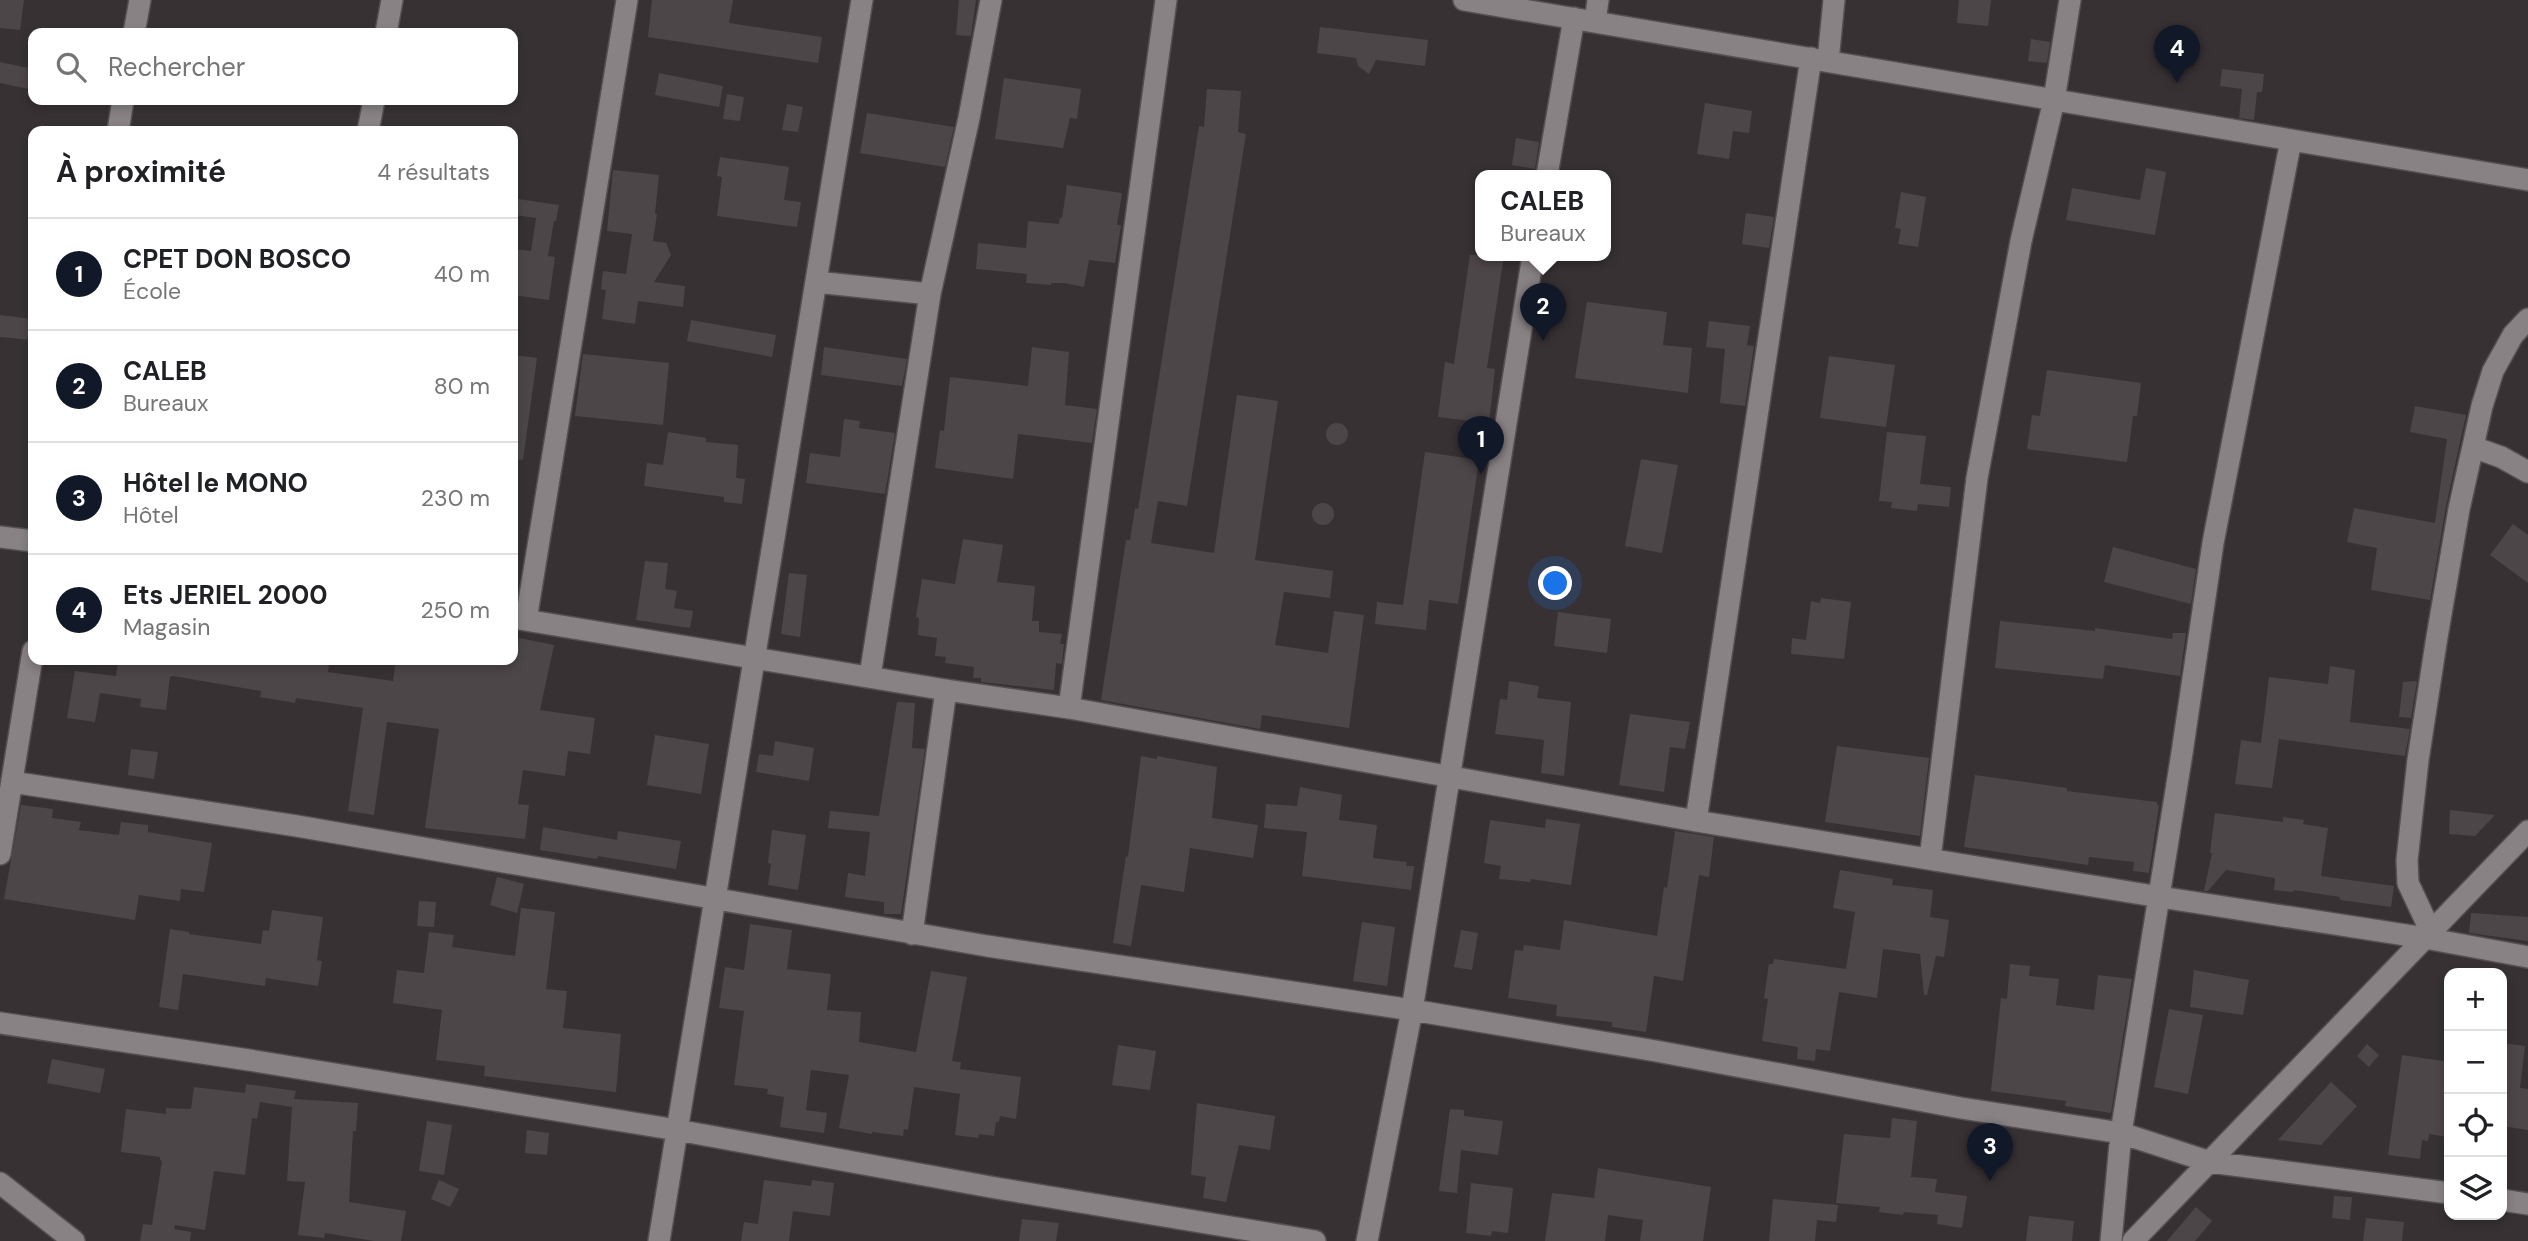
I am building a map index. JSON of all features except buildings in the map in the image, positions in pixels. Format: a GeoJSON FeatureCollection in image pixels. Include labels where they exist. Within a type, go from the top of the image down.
{"type":"FeatureCollection","features":[{"type":"Feature","properties":{"kind":"street"},"geometry":{"type":"LineString","coordinates":[[135,28],[140,0]]}},
{"type":"Feature","properties":{"kind":"street"},"geometry":{"type":"LineString","coordinates":[[387,28],[392,0]]}},
{"type":"Feature","properties":{"kind":"street"},"geometry":{"type":"LineString","coordinates":[[627,0],[519,619],[1069,708],[1696,821],[2160,897],[2428,935],[2528,957]]}},
{"type":"Feature","properties":{"kind":"street"},"geometry":{"type":"LineString","coordinates":[[659,1241],[862,0]]}},
{"type":"Feature","properties":{"kind":"street"},"geometry":{"type":"LineString","coordinates":[[870,676],[930,294],[969,118],[990,0]]}},
{"type":"Feature","properties":{"kind":"street"},"geometry":{"type":"LineString","coordinates":[[1069,708],[1166,0]]}},
{"type":"Feature","properties":{"kind":"street"},"geometry":{"type":"LineString","coordinates":[[1464,0],[2528,180]]}},
{"type":"Feature","properties":{"kind":"street"},"geometry":{"type":"LineString","coordinates":[[1548,170],[1585,20],[1598,0]]}},
{"type":"Feature","properties":{"kind":"street"},"geometry":{"type":"LineString","coordinates":[[1696,821],[1820,60],[1834,0]]}},
{"type":"Feature","properties":{"kind":"street"},"geometry":{"type":"LineString","coordinates":[[1930,859],[1977,478],[2021,241],[2054,100],[2070,0]]}},
{"type":"Feature","properties":{"kind":"street"},"geometry":{"type":"LineString","coordinates":[[119,126],[122,105]]}},
{"type":"Feature","properties":{"kind":"street"},"geometry":{"type":"LineString","coordinates":[[370,126],[373,105]]}},
{"type":"Feature","properties":{"kind":"street"},"geometry":{"type":"LineString","coordinates":[[2111,1241],[2121,1133],[2160,897],[2213,543],[2291,140]]}},
{"type":"Feature","properties":{"kind":"street"},"geometry":{"type":"LineString","coordinates":[[1367,1241],[1412,1010],[1447,777],[1532,261]]}},
{"type":"Feature","properties":{"kind":"street"},"geometry":{"type":"LineString","coordinates":[[816,282],[930,294]]}},
{"type":"Feature","properties":{"kind":"street"},"geometry":{"type":"LineString","coordinates":[[2428,935],[2409,883],[2407,860],[2418,760],[2436,643],[2459,509],[2493,372],[2513,335],[2528,319]]}},
{"type":"Feature","properties":{"kind":"street"},"geometry":{"type":"LineString","coordinates":[[2473,447],[2501,457],[2528,472]]}},
{"type":"Feature","properties":{"kind":"street"},"geometry":{"type":"LineString","coordinates":[[0,537],[28,540]]}},
{"type":"Feature","properties":{"kind":"street"},"geometry":{"type":"LineString","coordinates":[[0,854],[31,665]]}},
{"type":"Feature","properties":{"kind":"street"},"geometry":{"type":"LineString","coordinates":[[912,934],[946,690]]}},
{"type":"Feature","properties":{"kind":"street"},"geometry":{"type":"LineString","coordinates":[[12,782],[296,826],[912,934],[1412,1010],[1656,1051],[1961,1108],[2121,1133],[2210,1162],[2444,1192]]}},
{"type":"Feature","properties":{"kind":"street"},"geometry":{"type":"LineString","coordinates":[[2133,1241],[2528,831]]}},
{"type":"Feature","properties":{"kind":"street"},"geometry":{"type":"LineString","coordinates":[[0,1023],[249,1060],[677,1130],[996,1188],[1315,1241]]}},
{"type":"Feature","properties":{"kind":"street"},"geometry":{"type":"LineString","coordinates":[[0,1183],[74,1241]]}},
{"type":"Feature","properties":{"kind":"street"},"geometry":{"type":"LineString","coordinates":[[2507,1201],[2528,1204]]}},
{"type":"Feature","properties":{"kind":"place","name":"Ets JERIEL 2000"},"geometry":{"type":"Point","coordinates":[2177,83]}},
{"type":"Feature","properties":{"kind":"place","name":"CALEB"},"geometry":{"type":"Point","coordinates":[1543,341]}},
{"type":"Feature","properties":{"kind":"place","name":"CPET DON BOSCO"},"geometry":{"type":"Point","coordinates":[1481,474]}},
{"type":"Feature","properties":{"kind":"place","name":"Hôtel le MONO"},"geometry":{"type":"Point","coordinates":[1990,1181]}}]}
